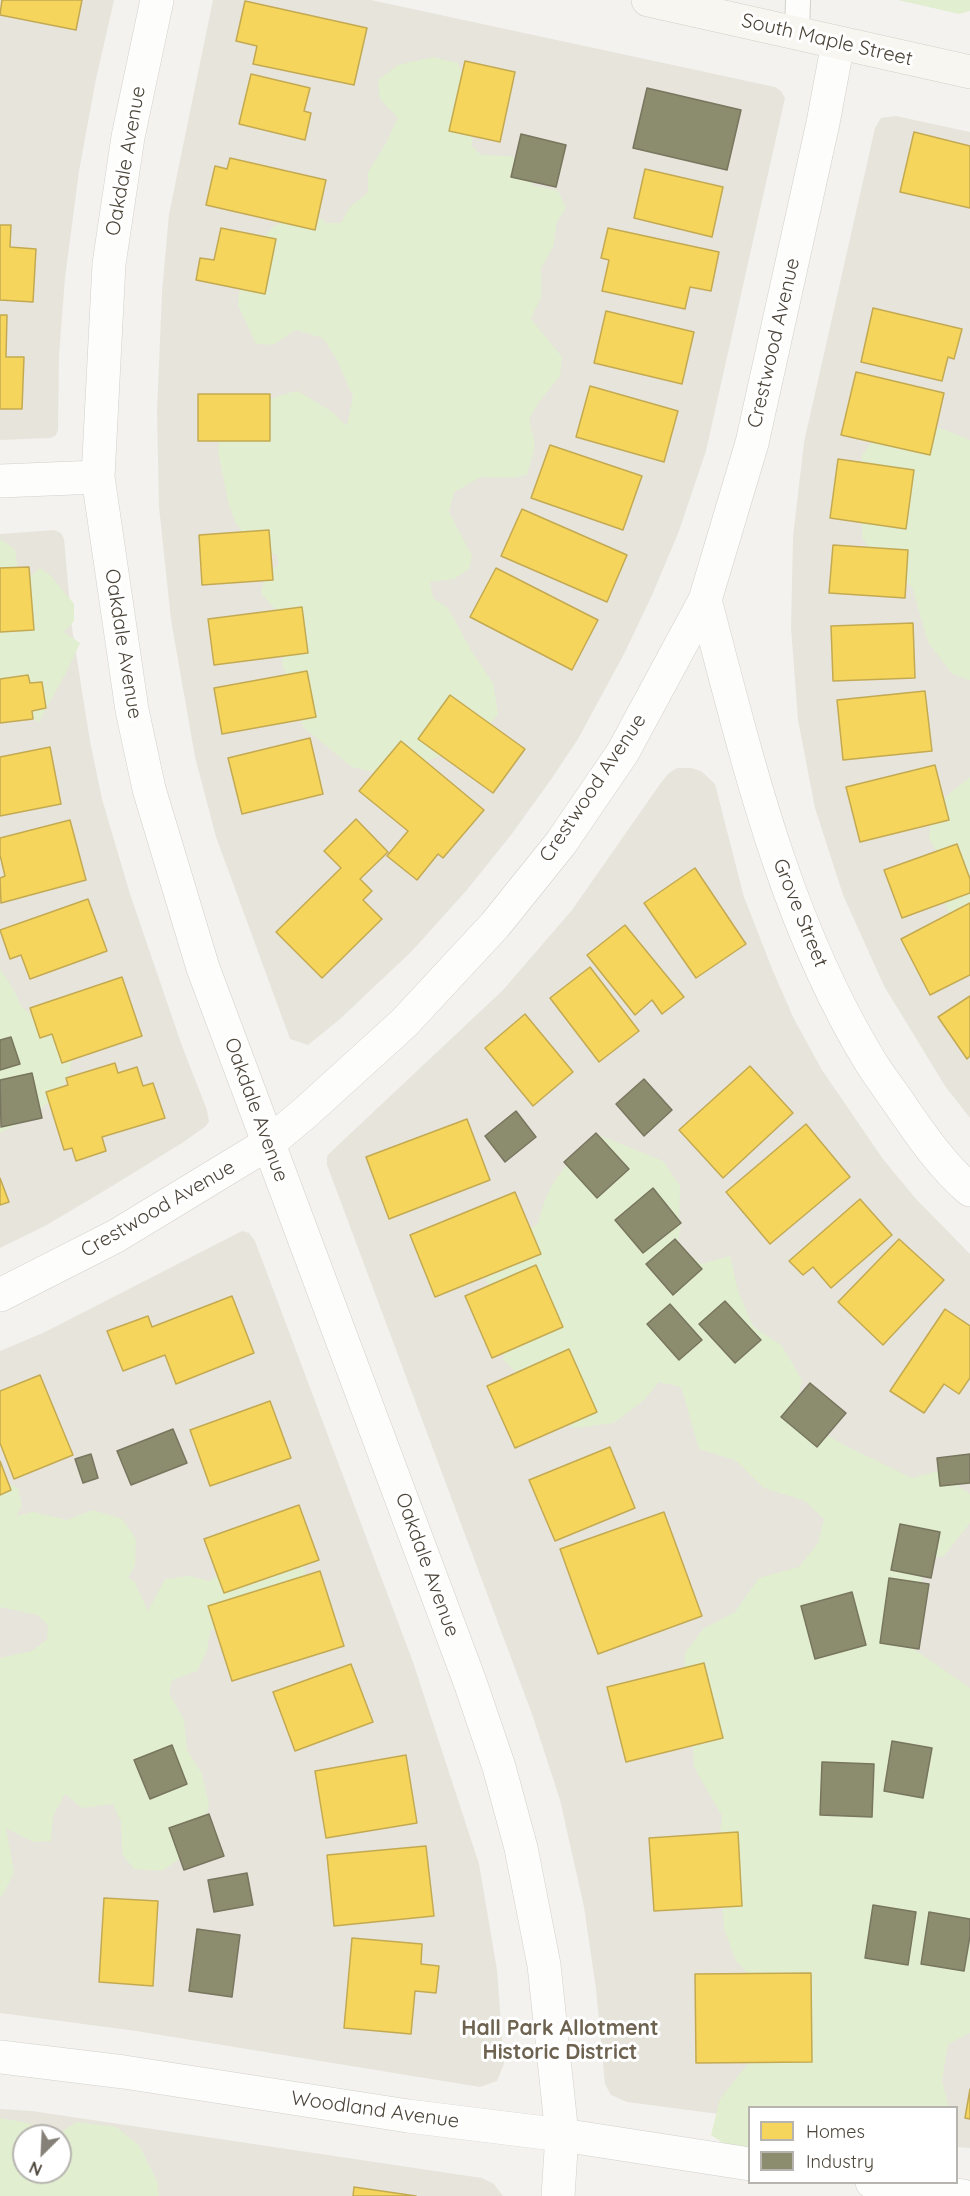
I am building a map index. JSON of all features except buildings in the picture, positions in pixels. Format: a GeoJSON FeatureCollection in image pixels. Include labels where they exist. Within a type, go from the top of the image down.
{"type":"FeatureCollection","features":[{"type":"Feature","properties":{"kind":"main road","name":"South Maple Street"},"geometry":{"type":"LineString","coordinates":[[648,0],[970,72]]}},
{"type":"Feature","properties":{"kind":"street","name":"Oakdale Avenue"},"geometry":{"type":"LineString","coordinates":[[157,0],[128,137],[110,264],[98,477],[132,710],[149,789],[203,968],[466,1672],[499,1767],[520,1848],[544,1965],[562,2135],[558,2196]]}},
{"type":"Feature","properties":{"kind":"street","name":"Crestwood Avenue"},"geometry":{"type":"LineString","coordinates":[[0,1295],[116,1236],[269,1143],[404,1023],[495,924],[561,843],[623,752],[705,600],[752,444],[823,123],[838,43]]}},
{"type":"Feature","properties":{"kind":"street"},"geometry":{"type":"LineString","coordinates":[[0,482],[98,477]]}},
{"type":"Feature","properties":{"kind":"street","name":"Grove Street"},"geometry":{"type":"LineString","coordinates":[[705,600],[773,847],[824,976],[871,1063],[914,1124],[959,1180],[970,1190]]}},
{"type":"Feature","properties":{"kind":"street","name":"Woodland Avenue"},"geometry":{"type":"LineString","coordinates":[[0,2057],[124,2072],[408,2116],[562,2135],[748,2164]]}},
{"type":"Feature","properties":{"kind":"street"},"geometry":{"type":"LineString","coordinates":[[885,2184],[963,2196]]}},
{"type":"Feature","properties":{"kind":"lane"},"geometry":{"type":"LineString","coordinates":[[797,33],[798,0]]}},
{"type":"Feature","properties":{"kind":"shaded area"},"geometry":{"type":"Polygon","coordinates":[[[0,0],[114,0],[79,171],[65,278],[59,356],[58,430],[51,438],[0,440],[0,0]]]}},
{"type":"Feature","properties":{"kind":"shaded area"},"geometry":{"type":"Polygon","coordinates":[[[213,0],[371,0],[775,87],[785,98],[706,451],[679,531],[624,654],[578,739],[550,781],[466,891],[412,951],[340,1019],[308,1045],[290,1039],[216,837],[195,757],[171,620],[159,507],[157,411],[162,292],[169,214],[213,0]]]}},
{"type":"Feature","properties":{"kind":"shaded area"},"geometry":{"type":"Polygon","coordinates":[[[896,116],[970,132],[970,1118],[945,1086],[884,986],[843,895],[815,808],[798,720],[791,628],[793,537],[804,442],[875,128],[881,118],[896,116]]]}},
{"type":"Feature","properties":{"kind":"shaded area"},"geometry":{"type":"Polygon","coordinates":[[[54,530],[61,533],[64,539],[72,628],[102,799],[130,894],[182,1046],[207,1110],[209,1122],[182,1143],[109,1188],[45,1226],[0,1248],[0,534],[54,530]]]}},
{"type":"Feature","properties":{"kind":"shaded area"},"geometry":{"type":"Polygon","coordinates":[[[677,768],[691,768],[701,771],[715,784],[744,897],[794,1019],[822,1070],[883,1159],[916,1199],[970,1254],[970,2148],[958,2147],[958,2106],[748,2106],[748,2118],[627,2102],[611,2095],[605,2084],[596,1989],[584,1907],[560,1800],[532,1714],[327,1165],[327,1156],[335,1148],[503,990],[572,910],[669,773],[677,768]]]}},
{"type":"Feature","properties":{"kind":"shaded area"},"geometry":{"type":"Polygon","coordinates":[[[242,1231],[249,1233],[255,1241],[413,1662],[479,1864],[497,1970],[504,2064],[497,2081],[480,2087],[136,2031],[0,2013],[0,1351],[45,1332],[242,1231]]]}},
{"type":"Feature","properties":{"kind":"shaded area"},"geometry":{"type":"Polygon","coordinates":[[[0,2109],[32,2111],[482,2178],[494,2184],[503,2196],[0,2196],[0,2109]]]}},
{"type":"Feature","properties":{"kind":"green space"},"geometry":{"type":"Polygon","coordinates":[[[898,0],[970,0],[970,11],[959,14],[898,0]]]}},
{"type":"Feature","properties":{"kind":"green space"},"geometry":{"type":"Polygon","coordinates":[[[433,57],[458,63],[472,99],[472,146],[481,155],[511,156],[530,170],[533,185],[558,191],[566,208],[557,222],[553,247],[541,268],[541,297],[531,319],[562,357],[560,376],[539,402],[529,419],[535,446],[527,475],[509,478],[481,477],[454,492],[449,512],[472,556],[469,569],[454,579],[430,582],[433,598],[448,608],[472,652],[493,683],[498,714],[483,735],[459,749],[386,775],[352,767],[303,727],[282,664],[289,620],[261,593],[265,576],[278,565],[277,555],[251,543],[235,522],[228,501],[218,452],[220,432],[266,401],[298,391],[332,412],[347,426],[353,397],[337,360],[323,338],[296,330],[273,345],[256,344],[238,305],[241,277],[258,243],[273,227],[309,208],[326,223],[341,223],[350,207],[368,192],[368,172],[398,118],[380,99],[378,80],[398,65],[433,57]]]}},
{"type":"Feature","properties":{"kind":"green space"},"geometry":{"type":"Polygon","coordinates":[[[886,424],[940,428],[970,440],[970,680],[952,674],[928,642],[912,587],[890,568],[876,561],[863,539],[860,510],[862,455],[886,424]]]}},
{"type":"Feature","properties":{"kind":"green space"},"geometry":{"type":"Polygon","coordinates":[[[0,539],[15,549],[18,573],[0,575],[0,539]]]}},
{"type":"Feature","properties":{"kind":"green space"},"geometry":{"type":"Polygon","coordinates":[[[40,568],[50,575],[74,604],[74,621],[64,632],[80,643],[39,722],[9,709],[0,699],[0,612],[21,584],[40,568]]]}},
{"type":"Feature","properties":{"kind":"green space"},"geometry":{"type":"Polygon","coordinates":[[[970,777],[970,971],[947,909],[941,885],[941,859],[929,838],[931,814],[949,794],[970,777]]]}},
{"type":"Feature","properties":{"kind":"green space"},"geometry":{"type":"Polygon","coordinates":[[[0,969],[22,1007],[45,1026],[72,1055],[65,1082],[48,1103],[0,1133],[0,969]]]}},
{"type":"Feature","properties":{"kind":"green space"},"geometry":{"type":"Polygon","coordinates":[[[601,1136],[663,1161],[680,1186],[679,1218],[681,1223],[678,1244],[701,1264],[730,1256],[738,1291],[753,1326],[782,1346],[802,1380],[797,1402],[808,1424],[844,1445],[912,1478],[937,1471],[970,1494],[970,1523],[944,1556],[921,1559],[922,1580],[904,1611],[905,1643],[970,1688],[970,2033],[948,2044],[942,2081],[949,2106],[748,2106],[748,2154],[732,2149],[711,2135],[720,2099],[761,2047],[763,1990],[736,1961],[724,1929],[719,1845],[722,1816],[694,1767],[691,1715],[684,1691],[685,1653],[703,1629],[735,1612],[759,1578],[799,1567],[818,1543],[824,1519],[805,1501],[764,1488],[735,1460],[699,1449],[681,1387],[659,1382],[644,1400],[614,1423],[574,1428],[503,1360],[504,1336],[495,1292],[486,1281],[491,1263],[521,1234],[538,1224],[542,1208],[553,1184],[577,1155],[601,1136]]]}},
{"type":"Feature","properties":{"kind":"green space"},"geometry":{"type":"Polygon","coordinates":[[[3,1481],[18,1488],[22,1506],[16,1516],[33,1512],[67,1520],[93,1510],[122,1519],[136,1539],[135,1565],[128,1578],[134,1581],[148,1611],[165,1579],[189,1576],[210,1581],[233,1561],[296,1554],[305,1569],[306,1591],[228,1631],[211,1630],[206,1653],[197,1671],[172,1680],[169,1693],[184,1720],[187,1750],[202,1774],[209,1805],[202,1832],[186,1854],[162,1871],[134,1869],[122,1854],[121,1822],[113,1804],[82,1808],[65,1794],[53,1816],[51,1841],[33,1842],[6,1828],[14,1872],[3,1895],[0,1896],[0,1658],[32,1651],[47,1639],[48,1626],[38,1615],[0,1607],[0,1482],[3,1481]]]}},
{"type":"Feature","properties":{"kind":"green space"},"geometry":{"type":"Polygon","coordinates":[[[0,2118],[30,2124],[12,2124],[12,2184],[72,2184],[72,2125],[77,2122],[116,2127],[139,2145],[157,2181],[159,2196],[0,2196],[0,2118]]]}},
{"type":"Feature","properties":{"kind":"district","name":"Hall Park Allotment Historic District"},"geometry":{"type":"Point","coordinates":[560,2041]}}]}
